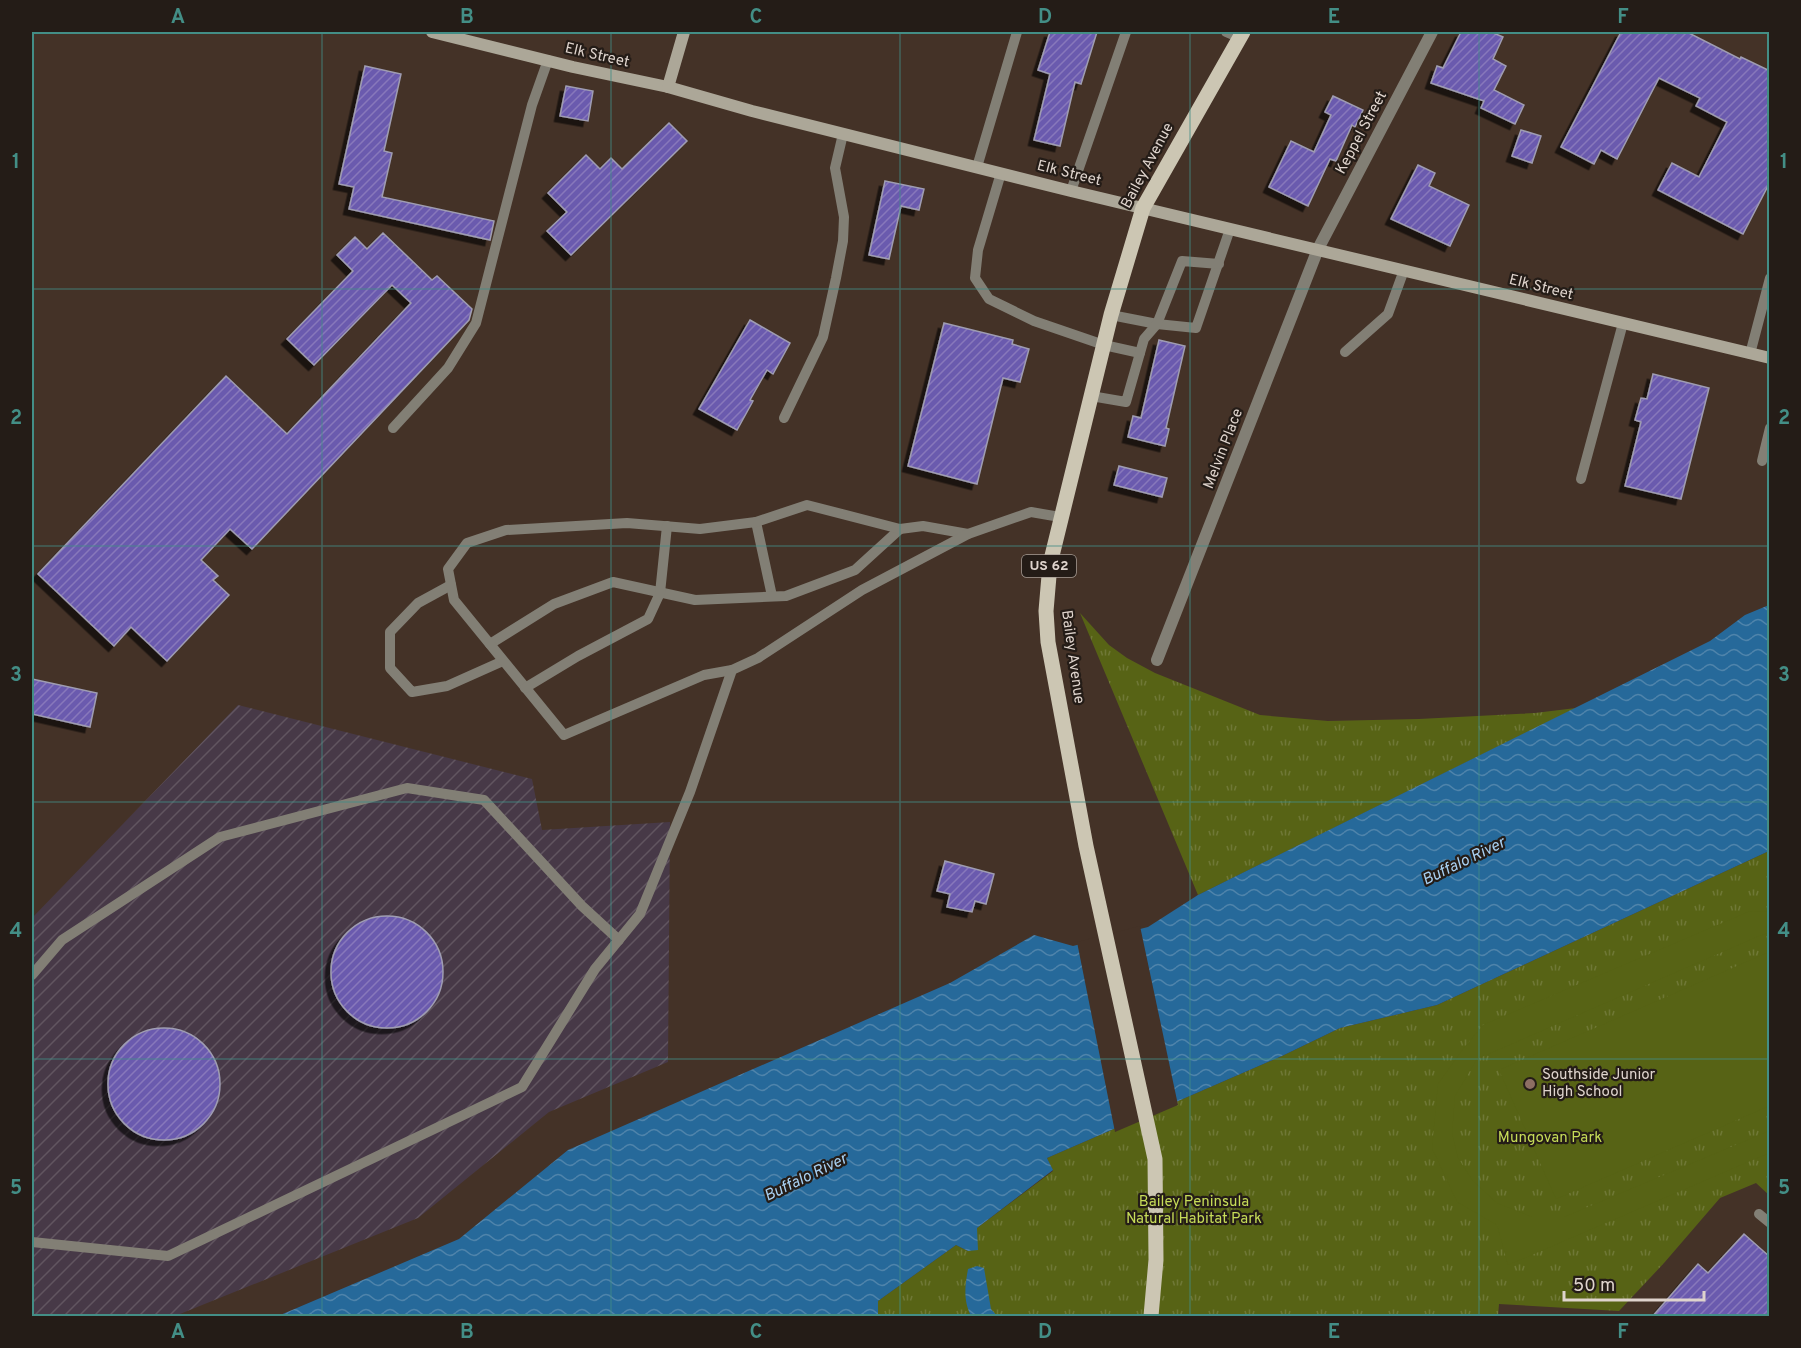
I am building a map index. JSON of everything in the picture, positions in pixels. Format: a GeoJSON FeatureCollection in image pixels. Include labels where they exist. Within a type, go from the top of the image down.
{"type":"FeatureCollection","features":[{"type":"Feature","properties":{"kind":"main road","name":"Elk Street"},"geometry":{"type":"LineString","coordinates":[[432,32],[668,87],[752,111],[1071,191],[1770,358]]}},
{"type":"Feature","properties":{"kind":"main road"},"geometry":{"type":"LineString","coordinates":[[668,87],[684,32]]}},
{"type":"Feature","properties":{"kind":"main road","name":"Bailey Avenue"},"geometry":{"type":"LineString","coordinates":[[1151,1317],[1156,1260],[1155,1159],[1086,846],[1048,642],[1046,611],[1050,564],[1060,517],[1112,315],[1143,208],[1236,34]]}},
{"type":"Feature","properties":{"kind":"street","name":"Keppel Street"},"geometry":{"type":"LineString","coordinates":[[1318,249],[1432,32]]}},
{"type":"Feature","properties":{"kind":"street","name":"Melvin Place"},"geometry":{"type":"LineString","coordinates":[[1157,660],[1318,249]]}},
{"type":"Feature","properties":{"kind":"lane"},"geometry":{"type":"LineString","coordinates":[[977,167],[1017,32]]}},
{"type":"Feature","properties":{"kind":"lane"},"geometry":{"type":"LineString","coordinates":[[1071,191],[1126,32]]}},
{"type":"Feature","properties":{"kind":"lane"},"geometry":{"type":"LineString","coordinates":[[393,428],[448,368],[476,323],[532,105],[548,60]]}},
{"type":"Feature","properties":{"kind":"lane"},"geometry":{"type":"LineString","coordinates":[[784,418],[823,337],[836,278],[843,241],[844,217],[835,168],[843,134]]}},
{"type":"Feature","properties":{"kind":"lane"},"geometry":{"type":"LineString","coordinates":[[1001,173],[978,250],[975,278],[989,299],[1034,321],[1104,345],[1140,353]]}},
{"type":"Feature","properties":{"kind":"lane"},"geometry":{"type":"LineString","coordinates":[[1112,315],[1157,324],[1196,328],[1230,229]]}},
{"type":"Feature","properties":{"kind":"lane"},"geometry":{"type":"LineString","coordinates":[[1091,396],[1126,402],[1144,339],[1157,324],[1182,261],[1219,264]]}},
{"type":"Feature","properties":{"kind":"lane"},"geometry":{"type":"LineString","coordinates":[[1345,352],[1388,314],[1404,270]]}},
{"type":"Feature","properties":{"kind":"lane"},"geometry":{"type":"LineString","coordinates":[[1750,354],[1770,278]]}},
{"type":"Feature","properties":{"kind":"lane"},"geometry":{"type":"LineString","coordinates":[[1581,479],[1623,323]]}},
{"type":"Feature","properties":{"kind":"lane"},"geometry":{"type":"LineString","coordinates":[[1762,461],[1770,428]]}},
{"type":"Feature","properties":{"kind":"lane"},"geometry":{"type":"LineString","coordinates":[[968,534],[923,526],[900,529],[807,505],[756,522],[700,529],[627,523],[506,530],[467,543],[448,569],[453,600],[564,735],[704,675],[732,670],[766,652],[862,590],[968,534],[1031,512],[1060,517]]}},
{"type":"Feature","properties":{"kind":"lane"},"geometry":{"type":"LineString","coordinates":[[756,522],[772,596]]}},
{"type":"Feature","properties":{"kind":"lane"},"geometry":{"type":"LineString","coordinates":[[525,688],[578,656],[648,619],[660,592],[667,526]]}},
{"type":"Feature","properties":{"kind":"lane"},"geometry":{"type":"LineString","coordinates":[[490,644],[554,604],[614,582],[695,600],[786,596],[855,570],[900,529]]}},
{"type":"Feature","properties":{"kind":"lane"},"geometry":{"type":"LineString","coordinates":[[451,585],[418,603],[390,632],[390,668],[412,692],[447,686],[504,661]]}},
{"type":"Feature","properties":{"kind":"lane"},"geometry":{"type":"LineString","coordinates":[[32,1242],[168,1256],[522,1087],[595,969],[640,914],[690,792],[732,670]]}},
{"type":"Feature","properties":{"kind":"lane"},"geometry":{"type":"LineString","coordinates":[[32,975],[62,940],[220,837],[407,788],[484,800],[582,906],[618,940]]}},
{"type":"Feature","properties":{"kind":"lane"},"geometry":{"type":"LineString","coordinates":[[1759,1214],[1770,1223]]}},
{"type":"Feature","properties":{"kind":"shaded area"},"geometry":{"type":"Polygon","coordinates":[[[238,705],[532,779],[542,830],[670,822],[668,1062],[549,1112],[418,1218],[175,1316],[32,1316],[32,918],[238,705]]]}},
{"type":"Feature","properties":{"kind":"green space"},"geometry":{"type":"Polygon","coordinates":[[[1080,613],[1109,645],[1127,658],[1155,673],[1260,715],[1328,721],[1419,719],[1535,713],[1576,708],[1198,895],[1080,613]]]}},
{"type":"Feature","properties":{"kind":"green space","name":"Mungovan Park"},"geometry":{"type":"Polygon","coordinates":[[[1769,851],[1769,1195],[1756,1183],[1720,1198],[1619,1311],[1499,1304],[1498,1316],[878,1316],[878,1301],[956,1245],[968,1251],[977,1228],[1053,1171],[1047,1158],[1282,1056],[1340,1028],[1437,1005],[1769,851]]]}},
{"type":"Feature","properties":{"kind":"green space"},"geometry":{"type":"Polygon","coordinates":[[[1769,911],[1769,933],[1477,1059],[1455,1096],[1452,1133],[1458,1158],[1473,1181],[1497,1203],[1532,1217],[1564,1217],[1769,1131],[1769,1153],[1508,1265],[1497,1225],[1457,1202],[1432,1148],[1438,1084],[1463,1049],[1483,1025],[1748,912],[1769,911]]]}},
{"type":"Feature","properties":{"kind":"green space"},"geometry":{"type":"Polygon","coordinates":[[[1769,952],[1769,1106],[1556,1199],[1499,1070],[1769,952]]]}},
{"type":"Feature","properties":{"kind":"water","name":"Buffalo River"},"geometry":{"type":"Polygon","coordinates":[[[1769,605],[1769,851],[1437,1005],[1340,1028],[1282,1056],[1047,1158],[1053,1170],[977,1228],[978,1250],[968,1251],[956,1245],[878,1301],[878,1316],[278,1316],[459,1239],[568,1150],[950,983],[1034,935],[1073,946],[1148,927],[1198,895],[1710,641],[1745,615],[1769,605]]]}},
{"type":"Feature","properties":{"kind":"water"},"geometry":{"type":"Polygon","coordinates":[[[977,1266],[984,1268],[991,1309],[997,1316],[971,1316],[968,1310],[965,1293],[968,1269],[977,1266]]]}},
{"type":"Feature","properties":{"kind":"pier"},"geometry":{"type":"Polygon","coordinates":[[[1140,926],[1178,1105],[1115,1132],[1077,942],[1140,926]]]}},
{"type":"Feature","properties":{"kind":"building"},"geometry":{"type":"Polygon","coordinates":[[[1050,32],[1097,32],[1081,84],[1075,82],[1060,146],[1034,140],[1050,74],[1038,70],[1050,32]]]}},
{"type":"Feature","properties":{"kind":"building"},"geometry":{"type":"Polygon","coordinates":[[[1461,32],[1491,32],[1503,37],[1493,59],[1506,66],[1494,90],[1524,105],[1515,124],[1481,108],[1484,101],[1431,83],[1437,66],[1443,68],[1461,32]]]}},
{"type":"Feature","properties":{"kind":"building"},"geometry":{"type":"Polygon","coordinates":[[[1621,32],[1687,32],[1740,59],[1741,57],[1770,71],[1770,182],[1743,234],[1658,190],[1672,163],[1699,177],[1727,122],[1696,106],[1700,98],[1659,78],[1617,159],[1601,150],[1594,164],[1561,147],[1621,32]]]}},
{"type":"Feature","properties":{"kind":"building"},"geometry":{"type":"Polygon","coordinates":[[[365,66],[401,74],[384,151],[392,153],[382,197],[494,221],[490,240],[349,209],[354,187],[339,184],[365,66]]]}},
{"type":"Feature","properties":{"kind":"building"},"geometry":{"type":"Polygon","coordinates":[[[566,86],[593,91],[588,121],[560,116],[566,86]]]}},
{"type":"Feature","properties":{"kind":"building"},"geometry":{"type":"Polygon","coordinates":[[[1333,96],[1363,110],[1355,127],[1352,125],[1336,161],[1330,159],[1308,206],[1269,187],[1291,141],[1314,152],[1331,115],[1325,112],[1333,96]]]}},
{"type":"Feature","properties":{"kind":"building"},"geometry":{"type":"Polygon","coordinates":[[[669,123],[687,141],[571,255],[547,231],[567,212],[548,193],[586,155],[600,169],[611,158],[622,169],[669,123]]]}},
{"type":"Feature","properties":{"kind":"building"},"geometry":{"type":"Polygon","coordinates":[[[1521,130],[1541,136],[1532,163],[1512,156],[1521,130]]]}},
{"type":"Feature","properties":{"kind":"building"},"geometry":{"type":"Polygon","coordinates":[[[1418,165],[1435,173],[1429,186],[1469,205],[1450,246],[1391,219],[1418,165]]]}},
{"type":"Feature","properties":{"kind":"building"},"geometry":{"type":"Polygon","coordinates":[[[885,181],[924,189],[919,210],[901,206],[889,259],[869,255],[885,181]]]}},
{"type":"Feature","properties":{"kind":"building"},"geometry":{"type":"Polygon","coordinates":[[[383,233],[432,280],[437,276],[472,309],[469,320],[252,549],[230,529],[201,560],[218,576],[213,580],[229,595],[167,661],[131,627],[114,646],[38,574],[226,376],[287,434],[411,303],[392,285],[314,365],[287,339],[353,271],[337,255],[355,237],[367,249],[383,233]]]}},
{"type":"Feature","properties":{"kind":"building"},"geometry":{"type":"Polygon","coordinates":[[[750,320],[790,343],[773,374],[767,370],[737,430],[699,409],[750,320]]]}},
{"type":"Feature","properties":{"kind":"building"},"geometry":{"type":"Polygon","coordinates":[[[944,323],[1013,340],[1012,344],[1029,349],[1020,382],[1003,378],[977,484],[908,466],[944,323]]]}},
{"type":"Feature","properties":{"kind":"building"},"geometry":{"type":"Polygon","coordinates":[[[1159,340],[1185,346],[1166,428],[1169,429],[1165,446],[1128,437],[1133,416],[1141,418],[1159,340]]]}},
{"type":"Feature","properties":{"kind":"building"},"geometry":{"type":"Polygon","coordinates":[[[1653,374],[1709,388],[1681,499],[1625,486],[1641,422],[1635,420],[1641,398],[1647,399],[1653,374]]]}},
{"type":"Feature","properties":{"kind":"building"},"geometry":{"type":"Polygon","coordinates":[[[1119,466],[1167,478],[1162,497],[1114,485],[1119,466]]]}},
{"type":"Feature","properties":{"kind":"building"},"geometry":{"type":"Polygon","coordinates":[[[32,679],[97,693],[90,727],[32,714],[32,679]]]}},
{"type":"Feature","properties":{"kind":"building"},"geometry":{"type":"Polygon","coordinates":[[[945,861],[994,874],[986,904],[975,901],[972,912],[947,907],[950,894],[937,891],[945,861]]]}},
{"type":"Feature","properties":{"kind":"building"},"geometry":{"type":"Polygon","coordinates":[[[387,916],[408,920],[427,932],[439,951],[443,972],[439,993],[427,1012],[408,1024],[387,1028],[366,1024],[347,1012],[335,993],[331,972],[335,951],[347,932],[366,920],[387,916]]]}},
{"type":"Feature","properties":{"kind":"building"},"geometry":{"type":"Polygon","coordinates":[[[164,1028],[186,1032],[204,1044],[216,1062],[220,1084],[216,1106],[204,1124],[186,1136],[164,1140],[142,1136],[124,1124],[112,1106],[108,1084],[112,1062],[124,1044],[142,1032],[164,1028]]]}},
{"type":"Feature","properties":{"kind":"building"},"geometry":{"type":"Polygon","coordinates":[[[1744,1234],[1770,1257],[1770,1317],[1652,1317],[1698,1264],[1708,1273],[1744,1234]]]}},
{"type":"Feature","properties":{"kind":"place","name":"Southside Junior High School"},"geometry":{"type":"Point","coordinates":[1530,1084]}},
{"type":"Feature","properties":{"kind":"park label","name":"Bailey Peninsula Natural Habitat Park"},"geometry":{"type":"Point","coordinates":[1194,1210]}}]}
